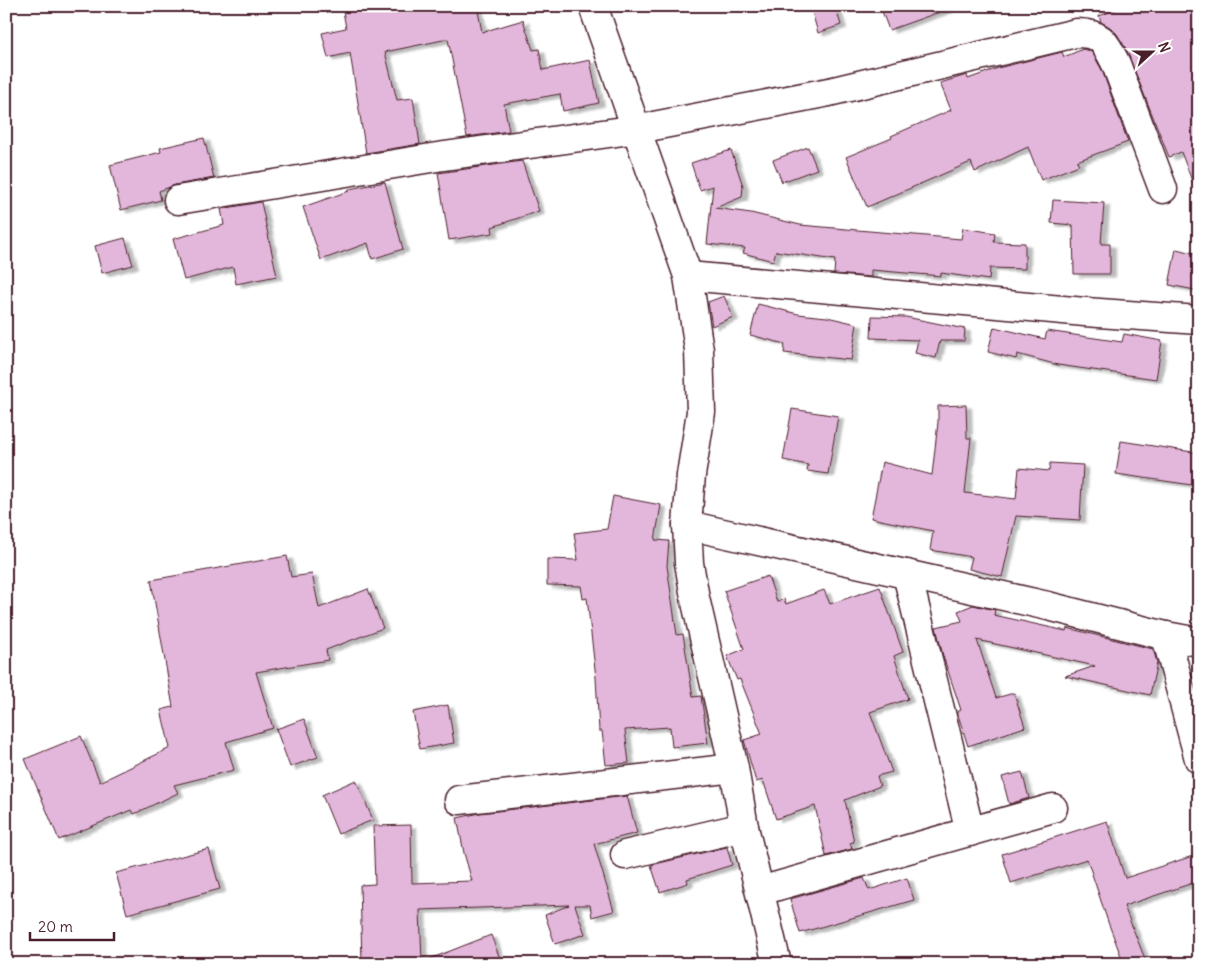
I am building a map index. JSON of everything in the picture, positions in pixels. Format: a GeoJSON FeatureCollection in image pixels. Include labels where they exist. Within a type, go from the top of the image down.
{"type":"FeatureCollection","features":[{"type":"Feature","properties":{"kind":"street"},"geometry":{"type":"LineString","coordinates":[[593,6],[638,129],[688,276],[699,350],[701,412],[691,475],[687,525],[689,563],[695,598],[734,768],[744,827],[777,964]]}},
{"type":"Feature","properties":{"kind":"street"},"geometry":{"type":"LineString","coordinates":[[178,200],[437,157],[638,129],[829,92],[1076,33],[1090,33],[1100,38],[1108,48],[1116,64],[1163,189]]}},
{"type":"Feature","properties":{"kind":"street"},"geometry":{"type":"LineString","coordinates":[[688,276],[1085,312],[1199,320]]}},
{"type":"Feature","properties":{"kind":"street"},"geometry":{"type":"LineString","coordinates":[[687,525],[1048,606],[1166,636],[1199,642]]}},
{"type":"Feature","properties":{"kind":"street"},"geometry":{"type":"LineString","coordinates":[[907,574],[970,832]]}},
{"type":"Feature","properties":{"kind":"street"},"geometry":{"type":"LineString","coordinates":[[1166,636],[1199,760]]}},
{"type":"Feature","properties":{"kind":"street"},"geometry":{"type":"LineString","coordinates":[[459,800],[734,768]]}},
{"type":"Feature","properties":{"kind":"street"},"geometry":{"type":"LineString","coordinates":[[760,891],[1053,808]]}},
{"type":"Feature","properties":{"kind":"street"},"geometry":{"type":"LineString","coordinates":[[625,855],[744,827]]}},
{"type":"Feature","properties":{"kind":"building"},"geometry":{"type":"Polygon","coordinates":[[[342,6],[477,6],[482,32],[523,20],[533,50],[539,49],[543,70],[590,60],[599,103],[563,111],[560,94],[504,104],[509,131],[467,137],[448,39],[385,52],[397,100],[413,98],[420,144],[366,153],[350,53],[328,58],[322,33],[346,28],[342,6]]]}},
{"type":"Feature","properties":{"kind":"building"},"geometry":{"type":"Polygon","coordinates":[[[829,6],[835,6],[841,25],[818,33],[812,12],[829,6]]]}},
{"type":"Feature","properties":{"kind":"building"},"geometry":{"type":"Polygon","coordinates":[[[880,6],[948,6],[948,9],[889,30],[880,6]]]}},
{"type":"Feature","properties":{"kind":"building"},"geometry":{"type":"Polygon","coordinates":[[[1125,6],[1199,6],[1199,194],[1197,194],[1181,152],[1169,157],[1126,49],[1117,34],[1101,22],[1099,16],[1125,6]]]}},
{"type":"Feature","properties":{"kind":"building"},"geometry":{"type":"Polygon","coordinates":[[[1083,49],[1093,54],[1102,70],[1128,142],[1077,161],[1079,165],[1041,180],[1028,147],[975,172],[971,162],[867,207],[846,157],[951,110],[940,83],[967,75],[968,79],[998,68],[1062,52],[1064,57],[1083,49]]]}},
{"type":"Feature","properties":{"kind":"building"},"geometry":{"type":"Polygon","coordinates":[[[204,138],[214,178],[175,185],[159,191],[161,200],[121,210],[110,165],[161,152],[160,148],[204,138]]]}},
{"type":"Feature","properties":{"kind":"building"},"geometry":{"type":"Polygon","coordinates":[[[808,147],[817,169],[782,182],[773,160],[808,147]]]}},
{"type":"Feature","properties":{"kind":"building"},"geometry":{"type":"Polygon","coordinates":[[[731,150],[743,186],[742,197],[715,208],[751,213],[800,225],[961,239],[963,228],[995,233],[994,242],[1025,243],[1025,269],[990,268],[989,280],[941,273],[941,276],[871,270],[871,277],[834,274],[835,260],[776,251],[773,261],[743,253],[745,248],[707,244],[713,186],[700,190],[691,163],[731,150]]]}},
{"type":"Feature","properties":{"kind":"building"},"geometry":{"type":"Polygon","coordinates":[[[522,161],[539,211],[492,227],[493,233],[449,240],[438,173],[522,161]]]}},
{"type":"Feature","properties":{"kind":"building"},"geometry":{"type":"Polygon","coordinates":[[[385,182],[403,249],[372,259],[368,243],[321,260],[303,207],[349,191],[349,189],[385,182]]]}},
{"type":"Feature","properties":{"kind":"building"},"geometry":{"type":"Polygon","coordinates":[[[1053,200],[1104,203],[1101,244],[1110,244],[1110,274],[1074,274],[1073,225],[1051,223],[1053,200]]]}},
{"type":"Feature","properties":{"kind":"building"},"geometry":{"type":"Polygon","coordinates":[[[261,202],[277,276],[236,284],[233,267],[184,280],[173,239],[224,225],[221,209],[261,202]]]}},
{"type":"Feature","properties":{"kind":"building"},"geometry":{"type":"Polygon","coordinates":[[[125,238],[133,265],[102,273],[95,246],[125,238]]]}},
{"type":"Feature","properties":{"kind":"building"},"geometry":{"type":"Polygon","coordinates":[[[1176,249],[1199,254],[1199,275],[1195,290],[1169,285],[1176,249]]]}},
{"type":"Feature","properties":{"kind":"building"},"geometry":{"type":"Polygon","coordinates":[[[724,296],[733,317],[712,326],[708,302],[724,296]]]}},
{"type":"Feature","properties":{"kind":"building"},"geometry":{"type":"Polygon","coordinates":[[[758,304],[798,314],[827,317],[857,324],[851,360],[784,353],[785,344],[750,335],[758,304]]]}},
{"type":"Feature","properties":{"kind":"building"},"geometry":{"type":"Polygon","coordinates":[[[872,316],[906,317],[965,329],[964,341],[940,341],[936,358],[915,353],[918,340],[871,338],[872,316]]]}},
{"type":"Feature","properties":{"kind":"building"},"geometry":{"type":"Polygon","coordinates":[[[994,327],[1045,339],[1047,331],[1122,342],[1124,334],[1162,341],[1156,379],[1058,365],[1017,354],[1016,359],[988,352],[994,327]]]}},
{"type":"Feature","properties":{"kind":"building"},"geometry":{"type":"Polygon","coordinates":[[[966,405],[967,438],[971,438],[965,493],[1016,499],[1019,468],[1049,471],[1050,463],[1083,465],[1080,520],[1016,516],[1002,577],[969,569],[972,557],[930,550],[933,531],[871,518],[882,462],[932,475],[938,406],[966,405]]]}},
{"type":"Feature","properties":{"kind":"building"},"geometry":{"type":"Polygon","coordinates":[[[792,409],[838,416],[828,474],[807,471],[808,465],[783,460],[792,409]]]}},
{"type":"Feature","properties":{"kind":"building"},"geometry":{"type":"Polygon","coordinates":[[[1121,441],[1199,453],[1199,486],[1116,474],[1121,441]]]}},
{"type":"Feature","properties":{"kind":"building"},"geometry":{"type":"Polygon","coordinates":[[[613,496],[661,505],[655,540],[669,541],[667,566],[677,635],[683,634],[693,697],[701,696],[708,743],[672,747],[670,727],[625,730],[629,763],[606,765],[602,731],[599,731],[596,678],[587,598],[583,599],[581,586],[547,585],[547,559],[578,560],[574,533],[607,529],[613,496]]]}},
{"type":"Feature","properties":{"kind":"building"},"geometry":{"type":"Polygon","coordinates":[[[287,556],[291,577],[312,574],[319,608],[368,589],[383,628],[326,650],[328,660],[256,672],[273,728],[226,742],[234,770],[174,785],[178,793],[134,814],[131,810],[59,840],[25,759],[81,736],[100,782],[170,748],[161,710],[173,707],[151,580],[287,556]]]}},
{"type":"Feature","properties":{"kind":"building"},"geometry":{"type":"Polygon","coordinates":[[[768,576],[777,602],[784,599],[786,604],[824,590],[830,604],[880,587],[903,652],[894,656],[908,699],[870,712],[892,772],[877,776],[880,786],[845,800],[854,842],[850,843],[852,849],[826,856],[815,806],[776,819],[763,780],[756,782],[744,740],[762,734],[740,679],[737,680],[727,656],[744,649],[724,591],[768,576]]]}},
{"type":"Feature","properties":{"kind":"building"},"geometry":{"type":"Polygon","coordinates":[[[973,605],[995,610],[994,615],[1066,631],[1067,628],[1153,649],[1157,662],[1150,695],[1065,676],[1095,666],[977,640],[996,698],[1014,693],[1025,727],[968,746],[957,712],[961,710],[943,656],[936,627],[962,621],[958,611],[973,605]]]}},
{"type":"Feature","properties":{"kind":"building"},"geometry":{"type":"Polygon","coordinates":[[[448,705],[454,743],[420,749],[413,712],[448,705]]]}},
{"type":"Feature","properties":{"kind":"building"},"geometry":{"type":"Polygon","coordinates":[[[304,719],[318,757],[290,767],[276,729],[304,719]]]}},
{"type":"Feature","properties":{"kind":"building"},"geometry":{"type":"Polygon","coordinates":[[[1022,772],[1029,798],[1009,804],[1002,777],[1022,772]]]}},
{"type":"Feature","properties":{"kind":"building"},"geometry":{"type":"Polygon","coordinates":[[[356,780],[373,820],[338,834],[322,795],[356,780]]]}},
{"type":"Feature","properties":{"kind":"building"},"geometry":{"type":"Polygon","coordinates":[[[627,796],[637,833],[594,844],[614,911],[592,917],[590,905],[575,905],[585,934],[555,944],[545,915],[569,905],[420,910],[422,962],[491,935],[502,964],[362,964],[360,885],[375,884],[373,826],[411,825],[412,883],[472,881],[457,818],[480,813],[627,796]]]}},
{"type":"Feature","properties":{"kind":"building"},"geometry":{"type":"Polygon","coordinates":[[[1107,821],[1125,878],[1199,854],[1199,881],[1124,906],[1147,964],[1124,964],[1087,859],[1011,883],[1002,854],[1107,821]]]}},
{"type":"Feature","properties":{"kind":"building"},"geometry":{"type":"Polygon","coordinates":[[[727,847],[732,865],[687,879],[688,883],[660,892],[651,865],[727,847]]]}},
{"type":"Feature","properties":{"kind":"building"},"geometry":{"type":"Polygon","coordinates":[[[209,849],[220,889],[127,914],[116,873],[209,849]]]}},
{"type":"Feature","properties":{"kind":"building"},"geometry":{"type":"Polygon","coordinates":[[[864,878],[869,890],[907,878],[914,900],[800,933],[790,899],[864,878]]]}}]}
